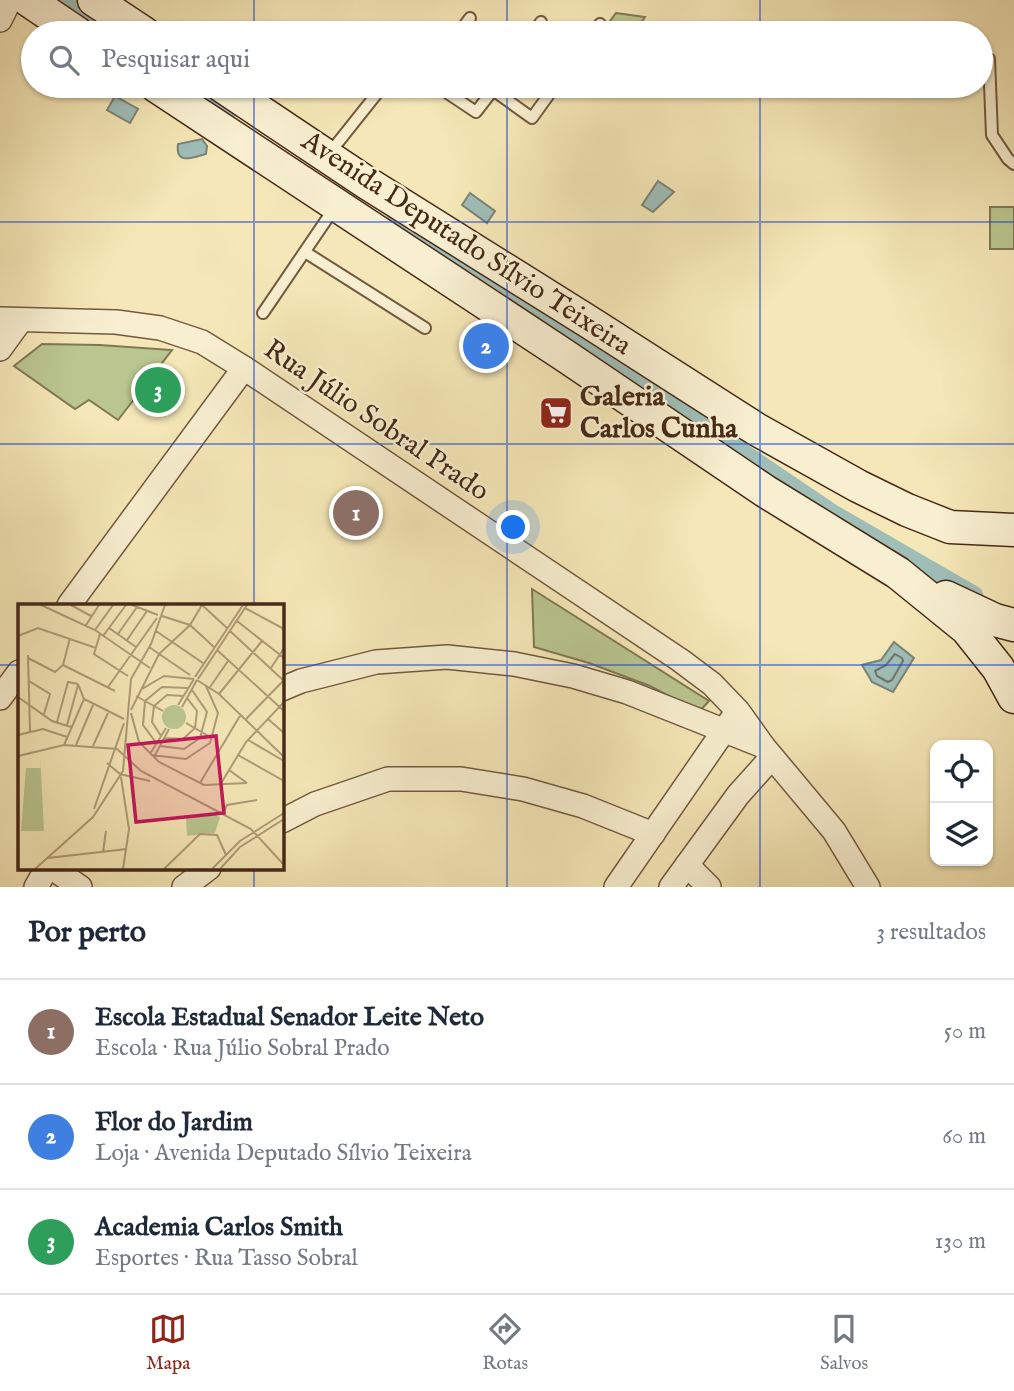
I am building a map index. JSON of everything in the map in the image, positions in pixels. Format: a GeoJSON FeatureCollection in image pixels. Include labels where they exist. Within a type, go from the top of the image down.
{"type":"FeatureCollection","features":[{"type":"Feature","properties":{"kind":"main road"},"geometry":{"type":"LineString","coordinates":[[28,0],[60,21]]}},
{"type":"Feature","properties":{"kind":"main road"},"geometry":{"type":"LineString","coordinates":[[94,0],[126,21]]}},
{"type":"Feature","properties":{"kind":"main road","name":"Avenida Deputado Sílvio Teixeira"},"geometry":{"type":"LineString","coordinates":[[174,98],[553,347],[765,491],[898,573],[967,629],[998,668],[1014,697]]}},
{"type":"Feature","properties":{"kind":"main road","name":"Avenida Deputado Sílvio Teixeira"},"geometry":{"type":"LineString","coordinates":[[240,98],[367,183],[756,429],[858,486],[950,527],[1014,530]]}},
{"type":"Feature","properties":{"kind":"main road"},"geometry":{"type":"LineString","coordinates":[[950,527],[1014,553]]}},
{"type":"Feature","properties":{"kind":"main road"},"geometry":{"type":"LineString","coordinates":[[898,573],[995,620],[1014,625]]}},
{"type":"Feature","properties":{"kind":"street"},"geometry":{"type":"LineString","coordinates":[[0,20],[10,0]]}},
{"type":"Feature","properties":{"kind":"street"},"geometry":{"type":"LineString","coordinates":[[0,349],[11,319]]}},
{"type":"Feature","properties":{"kind":"street","name":"Rua Júlio Sobral Prado"},"geometry":{"type":"LineString","coordinates":[[11,319],[116,323],[160,328],[202,342],[244,368],[712,684],[738,711],[767,751],[834,831],[868,887]]}},
{"type":"Feature","properties":{"kind":"street"},"geometry":{"type":"LineString","coordinates":[[70,604],[244,368]]}},
{"type":"Feature","properties":{"kind":"street"},"geometry":{"type":"LineString","coordinates":[[284,688],[300,681],[376,662],[447,657],[514,664],[573,676],[627,692],[767,751],[671,887]]}},
{"type":"Feature","properties":{"kind":"street"},"geometry":{"type":"LineString","coordinates":[[0,698],[18,674]]}},
{"type":"Feature","properties":{"kind":"street"},"geometry":{"type":"LineString","coordinates":[[616,887],[738,711]]}},
{"type":"Feature","properties":{"kind":"street"},"geometry":{"type":"LineString","coordinates":[[284,820],[315,804],[388,779],[461,779],[523,789],[583,806],[653,834]]}},
{"type":"Feature","properties":{"kind":"street"},"geometry":{"type":"LineString","coordinates":[[687,865],[709,887]]}},
{"type":"Feature","properties":{"kind":"street"},"geometry":{"type":"LineString","coordinates":[[36,887],[46,870]]}},
{"type":"Feature","properties":{"kind":"street"},"geometry":{"type":"LineString","coordinates":[[55,870],[80,887]]}},
{"type":"Feature","properties":{"kind":"street"},"geometry":{"type":"LineString","coordinates":[[184,887],[205,870]]}},
{"type":"Feature","properties":{"kind":"lane"},"geometry":{"type":"LineString","coordinates":[[327,156],[373,98]]}},
{"type":"Feature","properties":{"kind":"lane"},"geometry":{"type":"LineString","coordinates":[[456,98],[476,112],[487,98]]}},
{"type":"Feature","properties":{"kind":"lane"},"geometry":{"type":"LineString","coordinates":[[507,98],[532,118],[546,98]]}},
{"type":"Feature","properties":{"kind":"lane"},"geometry":{"type":"LineString","coordinates":[[991,98],[992,135],[1007,159],[1014,164]]}},
{"type":"Feature","properties":{"kind":"lane"},"geometry":{"type":"LineString","coordinates":[[263,313],[337,205]]}},
{"type":"Feature","properties":{"kind":"lane"},"geometry":{"type":"LineString","coordinates":[[305,252],[425,328]]}},
{"type":"Feature","properties":{"kind":"green space"},"geometry":{"type":"Polygon","coordinates":[[[616,13],[645,17],[642,21],[610,21],[616,13]]]}},
{"type":"Feature","properties":{"kind":"green space"},"geometry":{"type":"Polygon","coordinates":[[[990,207],[1014,207],[1014,249],[990,249],[990,207]]]}},
{"type":"Feature","properties":{"kind":"green space"},"geometry":{"type":"Polygon","coordinates":[[[42,344],[172,350],[118,420],[89,400],[75,409],[14,366],[42,344]]]}},
{"type":"Feature","properties":{"kind":"green space"},"geometry":{"type":"Polygon","coordinates":[[[532,589],[709,701],[699,712],[650,686],[589,663],[534,647],[532,589]]]}},
{"type":"Feature","properties":{"kind":"water"},"geometry":{"type":"Polygon","coordinates":[[[114,98],[138,109],[130,123],[107,110],[114,98]]]}},
{"type":"Feature","properties":{"kind":"water"},"geometry":{"type":"Polygon","coordinates":[[[202,139],[207,146],[206,154],[191,158],[182,158],[179,155],[178,144],[202,139]]]}},
{"type":"Feature","properties":{"kind":"water"},"geometry":{"type":"Polygon","coordinates":[[[658,181],[674,192],[653,212],[642,205],[658,181]]]}},
{"type":"Feature","properties":{"kind":"water"},"geometry":{"type":"Polygon","coordinates":[[[470,193],[495,211],[487,223],[462,205],[470,193]]]}},
{"type":"Feature","properties":{"kind":"water"},"geometry":{"type":"Polygon","coordinates":[[[894,642],[914,658],[893,692],[872,682],[862,665],[881,660],[894,642]]]}},
{"type":"Feature","properties":{"kind":"waterway"},"geometry":{"type":"LineString","coordinates":[[69,0],[101,21]]}},
{"type":"Feature","properties":{"kind":"waterway"},"geometry":{"type":"LineString","coordinates":[[217,98],[231,107]]}},
{"type":"Feature","properties":{"kind":"waterway"},"geometry":{"type":"LineString","coordinates":[[397,219],[831,514],[973,596]]}},
{"type":"Feature","properties":{"kind":"place","name":"Flor do Jardim"},"geometry":{"type":"Point","coordinates":[486,346]}},
{"type":"Feature","properties":{"kind":"place","name":"Academia Carlos Smith"},"geometry":{"type":"Point","coordinates":[158,390]}},
{"type":"Feature","properties":{"kind":"place","name":"Galeria Carlos Cunha"},"geometry":{"type":"Point","coordinates":[556,413]}},
{"type":"Feature","properties":{"kind":"place","name":"Escola Estadual Senador Leite Neto"},"geometry":{"type":"Point","coordinates":[356,513]}}]}
